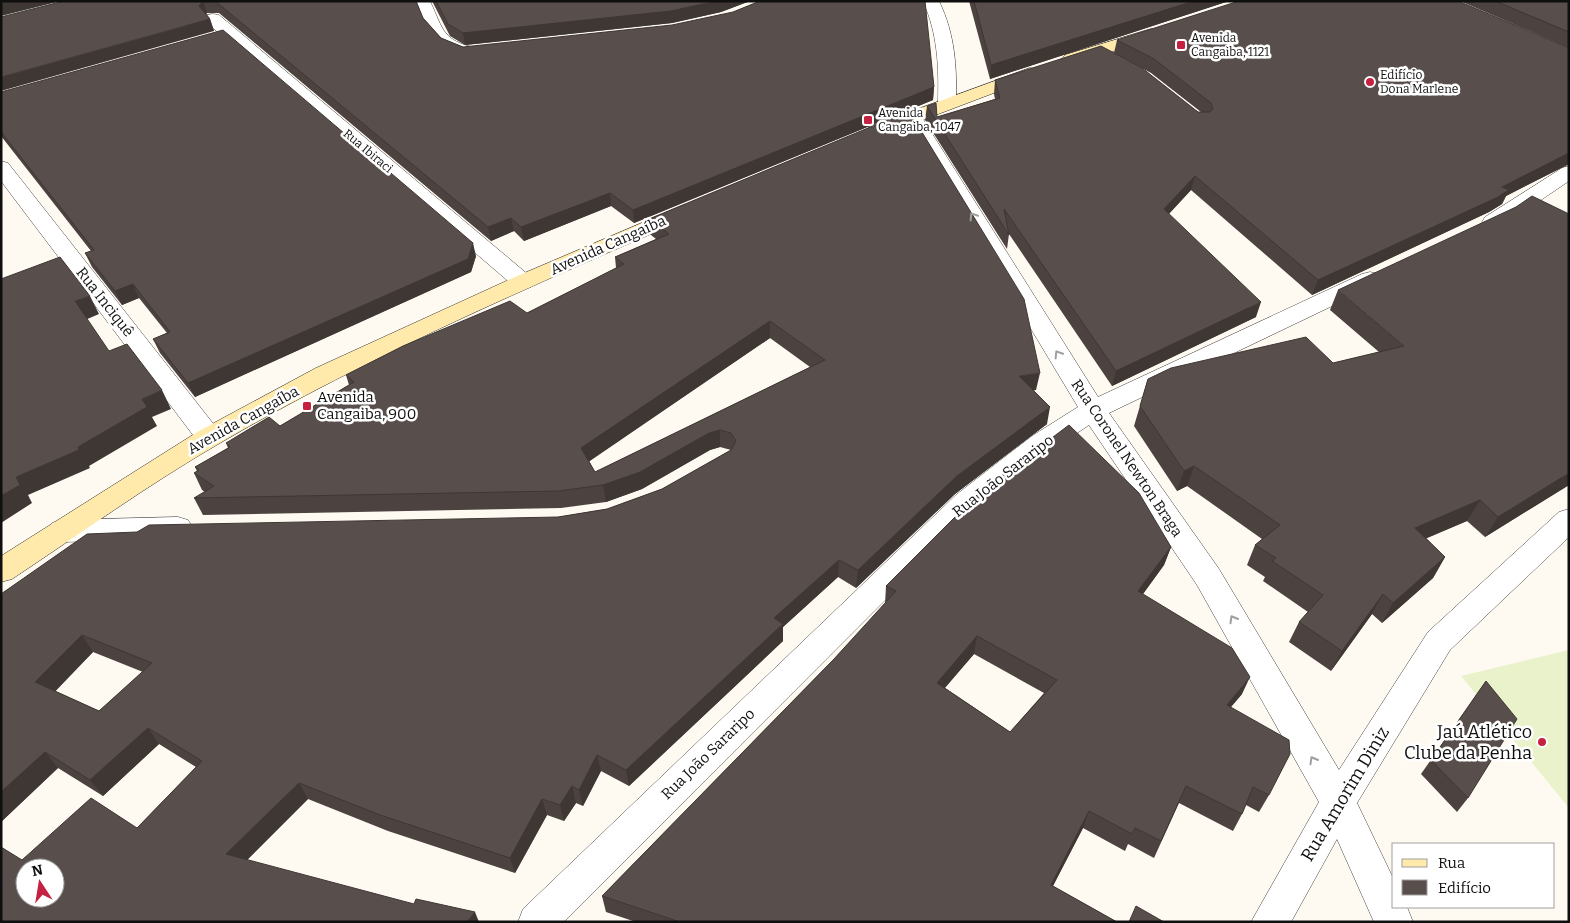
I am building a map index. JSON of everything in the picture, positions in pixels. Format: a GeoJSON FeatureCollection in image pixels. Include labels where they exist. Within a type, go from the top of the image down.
{"type":"FeatureCollection","features":[{"type":"Feature","properties":{"kind":"main road"},"geometry":{"type":"LineString","coordinates":[[855,140],[912,116],[1050,66],[1168,28]]}},
{"type":"Feature","properties":{"kind":"main road","name":"Avenida Cangaíba"},"geometry":{"type":"LineString","coordinates":[[1,571],[209,437],[325,374],[522,282],[702,203]]}},
{"type":"Feature","properties":{"kind":"street"},"geometry":{"type":"LineString","coordinates":[[422,1],[440,38],[454,51],[490,51]]}},
{"type":"Feature","properties":{"kind":"street"},"geometry":{"type":"LineString","coordinates":[[931,1],[942,23],[948,75],[947,103]]}},
{"type":"Feature","properties":{"kind":"street","name":"Rua Ibiraci"},"geometry":{"type":"LineString","coordinates":[[212,29],[230,34],[522,282]]}},
{"type":"Feature","properties":{"kind":"street","name":"Rua Coronel Newton Braga"},"geometry":{"type":"LineString","coordinates":[[912,116],[1093,410],[1208,577],[1338,802],[1394,922]]}},
{"type":"Feature","properties":{"kind":"street","name":"Rua Inciquê"},"geometry":{"type":"LineString","coordinates":[[1,167],[209,437]]}},
{"type":"Feature","properties":{"kind":"street"},"geometry":{"type":"LineString","coordinates":[[1471,232],[1498,219],[1569,172]]}},
{"type":"Feature","properties":{"kind":"street","name":"Rua João Sararipo"},"geometry":{"type":"LineString","coordinates":[[537,922],[966,502],[1042,443],[1093,410],[1390,270]]}},
{"type":"Feature","properties":{"kind":"street","name":"Rua Amorim Diniz"},"geometry":{"type":"LineString","coordinates":[[1270,922],[1338,802],[1439,642],[1569,519]]}},
{"type":"Feature","properties":{"kind":"street"},"geometry":{"type":"LineString","coordinates":[[62,531],[202,528]]}},
{"type":"Feature","properties":{"kind":"green space","name":"Jaú Atlético Clube da Penha"},"geometry":{"type":"Polygon","coordinates":[[[1569,650],[1569,808],[1461,676],[1569,650]]]}},
{"type":"Feature","properties":{"kind":"building"},"geometry":{"type":"Polygon","coordinates":[[[64,1],[203,1],[199,6],[210,19],[1,77],[1,17],[64,1]]]}},
{"type":"Feature","properties":{"kind":"building"},"geometry":{"type":"Polygon","coordinates":[[[215,1],[416,1],[423,18],[441,38],[463,47],[672,25],[733,12],[760,1],[925,1],[934,87],[633,210],[610,193],[521,227],[511,218],[488,227],[215,1]]]}},
{"type":"Feature","properties":{"kind":"building"},"geometry":{"type":"Polygon","coordinates":[[[436,1],[717,1],[671,11],[463,33],[448,24],[436,1]]]}},
{"type":"Feature","properties":{"kind":"building"},"geometry":{"type":"Polygon","coordinates":[[[974,1],[1194,1],[991,65],[974,1]]]}},
{"type":"Feature","properties":{"kind":"building"},"geometry":{"type":"Polygon","coordinates":[[[1239,1],[1458,1],[1569,48],[1569,153],[1502,187],[1509,190],[1496,198],[1318,280],[1195,176],[1164,209],[1261,302],[1116,371],[1004,209],[1009,235],[927,106],[936,103],[937,117],[1000,98],[995,80],[1101,46],[1142,68],[1198,112],[1210,112],[1213,109],[1211,103],[1154,59],[1117,40],[1239,1]]]}},
{"type":"Feature","properties":{"kind":"building"},"geometry":{"type":"Polygon","coordinates":[[[1495,1],[1569,1],[1569,32],[1495,1]]]}},
{"type":"Feature","properties":{"kind":"building"},"geometry":{"type":"Polygon","coordinates":[[[223,30],[473,243],[468,259],[188,383],[153,339],[170,332],[133,284],[115,291],[85,253],[94,250],[1,132],[1,92],[223,30]]]}},
{"type":"Feature","properties":{"kind":"building"},"geometry":{"type":"Polygon","coordinates":[[[909,111],[1024,299],[1040,373],[1019,376],[1050,407],[957,476],[858,570],[839,560],[774,618],[783,624],[626,770],[597,755],[579,790],[572,786],[560,805],[542,799],[510,858],[380,815],[299,783],[226,854],[414,904],[416,899],[475,912],[466,922],[1,922],[1,847],[19,858],[15,858],[15,908],[65,908],[65,858],[24,858],[91,798],[137,828],[202,761],[148,728],[90,780],[45,752],[1,792],[1,594],[87,534],[137,532],[149,525],[558,517],[607,509],[662,489],[731,450],[736,441],[731,433],[720,430],[709,433],[640,472],[603,485],[558,491],[194,498],[214,486],[194,473],[199,470],[195,467],[230,447],[226,443],[269,417],[280,426],[354,382],[346,375],[403,346],[510,301],[527,313],[624,264],[615,257],[669,234],[649,219],[909,111]],[[770,321],[581,448],[595,472],[825,360],[770,321]],[[82,635],[35,682],[99,711],[152,663],[82,635]]]}},
{"type":"Feature","properties":{"kind":"building"},"geometry":{"type":"Polygon","coordinates":[[[1532,196],[1569,214],[1569,473],[1498,517],[1480,500],[1415,528],[1445,557],[1393,603],[1383,594],[1342,651],[1299,622],[1323,595],[1272,561],[1276,558],[1255,545],[1280,525],[1194,466],[1184,471],[1140,406],[1148,379],[1171,368],[1306,337],[1333,363],[1404,346],[1338,290],[1516,207],[1532,196]]]}},
{"type":"Feature","properties":{"kind":"building"},"geometry":{"type":"Polygon","coordinates":[[[60,257],[90,296],[75,301],[109,351],[127,344],[162,390],[142,399],[147,407],[78,447],[79,450],[16,477],[20,485],[1,496],[1,279],[60,257]]]}},
{"type":"Feature","properties":{"kind":"building"},"geometry":{"type":"Polygon","coordinates":[[[1069,425],[1139,493],[1171,547],[1138,591],[1232,648],[1250,677],[1227,705],[1289,740],[1290,754],[1269,795],[1253,787],[1242,814],[1186,786],[1161,841],[1135,828],[1132,834],[1089,811],[1051,885],[1117,922],[680,922],[602,896],[834,659],[896,591],[886,586],[980,492],[1069,425]],[[977,636],[937,683],[1010,732],[1057,680],[977,636]]]}},
{"type":"Feature","properties":{"kind":"building"},"geometry":{"type":"Polygon","coordinates":[[[1486,681],[1517,719],[1468,798],[1431,760],[1486,681]]]}},
{"type":"Feature","properties":{"kind":"building"},"geometry":{"type":"Polygon","coordinates":[[[1136,906],[1164,922],[1129,922],[1136,906]]]}},
{"type":"Feature","properties":{"kind":"place","name":"Avenida Cangaiba, 1121"},"geometry":{"type":"Point","coordinates":[1181,45]}},
{"type":"Feature","properties":{"kind":"place","name":"Edifício Dona Marlene"},"geometry":{"type":"Point","coordinates":[1370,82]}},
{"type":"Feature","properties":{"kind":"place","name":"Avenida Cangaiba, 1047"},"geometry":{"type":"Point","coordinates":[868,120]}},
{"type":"Feature","properties":{"kind":"place","name":"Avenida Cangaiba, 900"},"geometry":{"type":"Point","coordinates":[307,406]}},
{"type":"Feature","properties":{"kind":"place","name":"Jaú Atlético Clube da Penha"},"geometry":{"type":"Point","coordinates":[1542,742]}}]}
